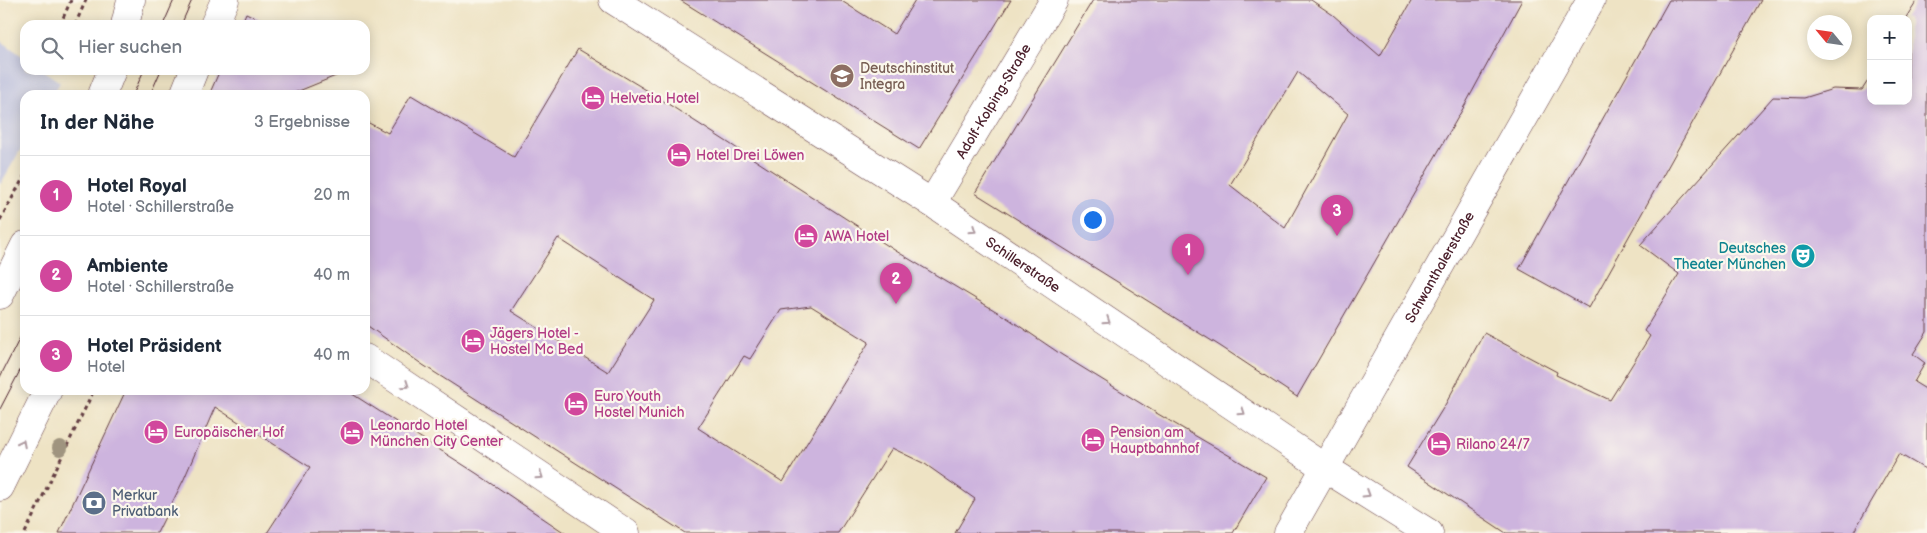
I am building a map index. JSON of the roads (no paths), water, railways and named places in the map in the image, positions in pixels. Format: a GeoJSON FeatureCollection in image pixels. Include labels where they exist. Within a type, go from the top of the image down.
{"type":"FeatureCollection","features":[{"type":"Feature","properties":{"kind":"street"},"geometry":{"type":"LineString","coordinates":[[126,20],[131,0]]}},
{"type":"Feature","properties":{"kind":"street"},"geometry":{"type":"LineString","coordinates":[[216,20],[225,0]]}},
{"type":"Feature","properties":{"kind":"street","name":"Schillerstraße"},"geometry":{"type":"LineString","coordinates":[[613,0],[932,203],[1326,468],[1429,533]]}},
{"type":"Feature","properties":{"kind":"street","name":"Adolf-Kolping-Straße"},"geometry":{"type":"LineString","coordinates":[[932,203],[1054,0]]}},
{"type":"Feature","properties":{"kind":"street","name":"Schwanthalerstraße"},"geometry":{"type":"LineString","coordinates":[[1288,533],[1591,0]]}},
{"type":"Feature","properties":{"kind":"street"},"geometry":{"type":"LineString","coordinates":[[104,90],[110,75]]}},
{"type":"Feature","properties":{"kind":"street"},"geometry":{"type":"LineString","coordinates":[[186,90],[192,75]]}},
{"type":"Feature","properties":{"kind":"street"},"geometry":{"type":"LineString","coordinates":[[1,290],[20,254]]}},
{"type":"Feature","properties":{"kind":"street"},"geometry":{"type":"LineString","coordinates":[[370,361],[626,533]]}},
{"type":"Feature","properties":{"kind":"street"},"geometry":{"type":"LineString","coordinates":[[0,487],[46,395]]}},
{"type":"Feature","properties":{"kind":"tram line"},"geometry":{"type":"LineString","coordinates":[[165,20],[174,0]]}},
{"type":"Feature","properties":{"kind":"tram line"},"geometry":{"type":"LineString","coordinates":[[183,20],[192,0]]}},
{"type":"Feature","properties":{"kind":"tram line"},"geometry":{"type":"LineString","coordinates":[[135,90],[142,75]]}},
{"type":"Feature","properties":{"kind":"tram line"},"geometry":{"type":"LineString","coordinates":[[152,90],[159,75]]}},
{"type":"Feature","properties":{"kind":"tram line"},"geometry":{"type":"LineString","coordinates":[[0,377],[20,338]]}},
{"type":"Feature","properties":{"kind":"tram line"},"geometry":{"type":"LineString","coordinates":[[0,409],[20,371]]}},
{"type":"Feature","properties":{"kind":"place","name":"Deutschinstitut Integra"},"geometry":{"type":"Point","coordinates":[842,76]}},
{"type":"Feature","properties":{"kind":"place","name":"Helvetia Hotel"},"geometry":{"type":"Point","coordinates":[593,98]}},
{"type":"Feature","properties":{"kind":"place","name":"Hotel Drei Löwen"},"geometry":{"type":"Point","coordinates":[679,155]}},
{"type":"Feature","properties":{"kind":"place","name":"AWA Hotel"},"geometry":{"type":"Point","coordinates":[806,236]}},
{"type":"Feature","properties":{"kind":"place","name":"Hotel Präsident"},"geometry":{"type":"Point","coordinates":[1337,236]}},
{"type":"Feature","properties":{"kind":"place","name":"Deutsches Theater München"},"geometry":{"type":"Point","coordinates":[1803,256]}},
{"type":"Feature","properties":{"kind":"place","name":"Hotel Royal"},"geometry":{"type":"Point","coordinates":[1188,275]}},
{"type":"Feature","properties":{"kind":"place","name":"Ambiente"},"geometry":{"type":"Point","coordinates":[896,304]}},
{"type":"Feature","properties":{"kind":"place","name":"Jägers Hotel - Hostel Mc Bed"},"geometry":{"type":"Point","coordinates":[473,341]}},
{"type":"Feature","properties":{"kind":"place","name":"Euro Youth Hostel Munich"},"geometry":{"type":"Point","coordinates":[576,404]}},
{"type":"Feature","properties":{"kind":"place","name":"Europäischer Hof"},"geometry":{"type":"Point","coordinates":[156,432]}},
{"type":"Feature","properties":{"kind":"place","name":"Leonardo Hotel München City Center"},"geometry":{"type":"Point","coordinates":[352,433]}},
{"type":"Feature","properties":{"kind":"place","name":"Pension am Hauptbahnhof"},"geometry":{"type":"Point","coordinates":[1093,440]}},
{"type":"Feature","properties":{"kind":"place","name":"Rilano 24/7"},"geometry":{"type":"Point","coordinates":[1439,444]}},
{"type":"Feature","properties":{"kind":"place","name":"Merkur Privatbank"},"geometry":{"type":"Point","coordinates":[94,503]}}]}
